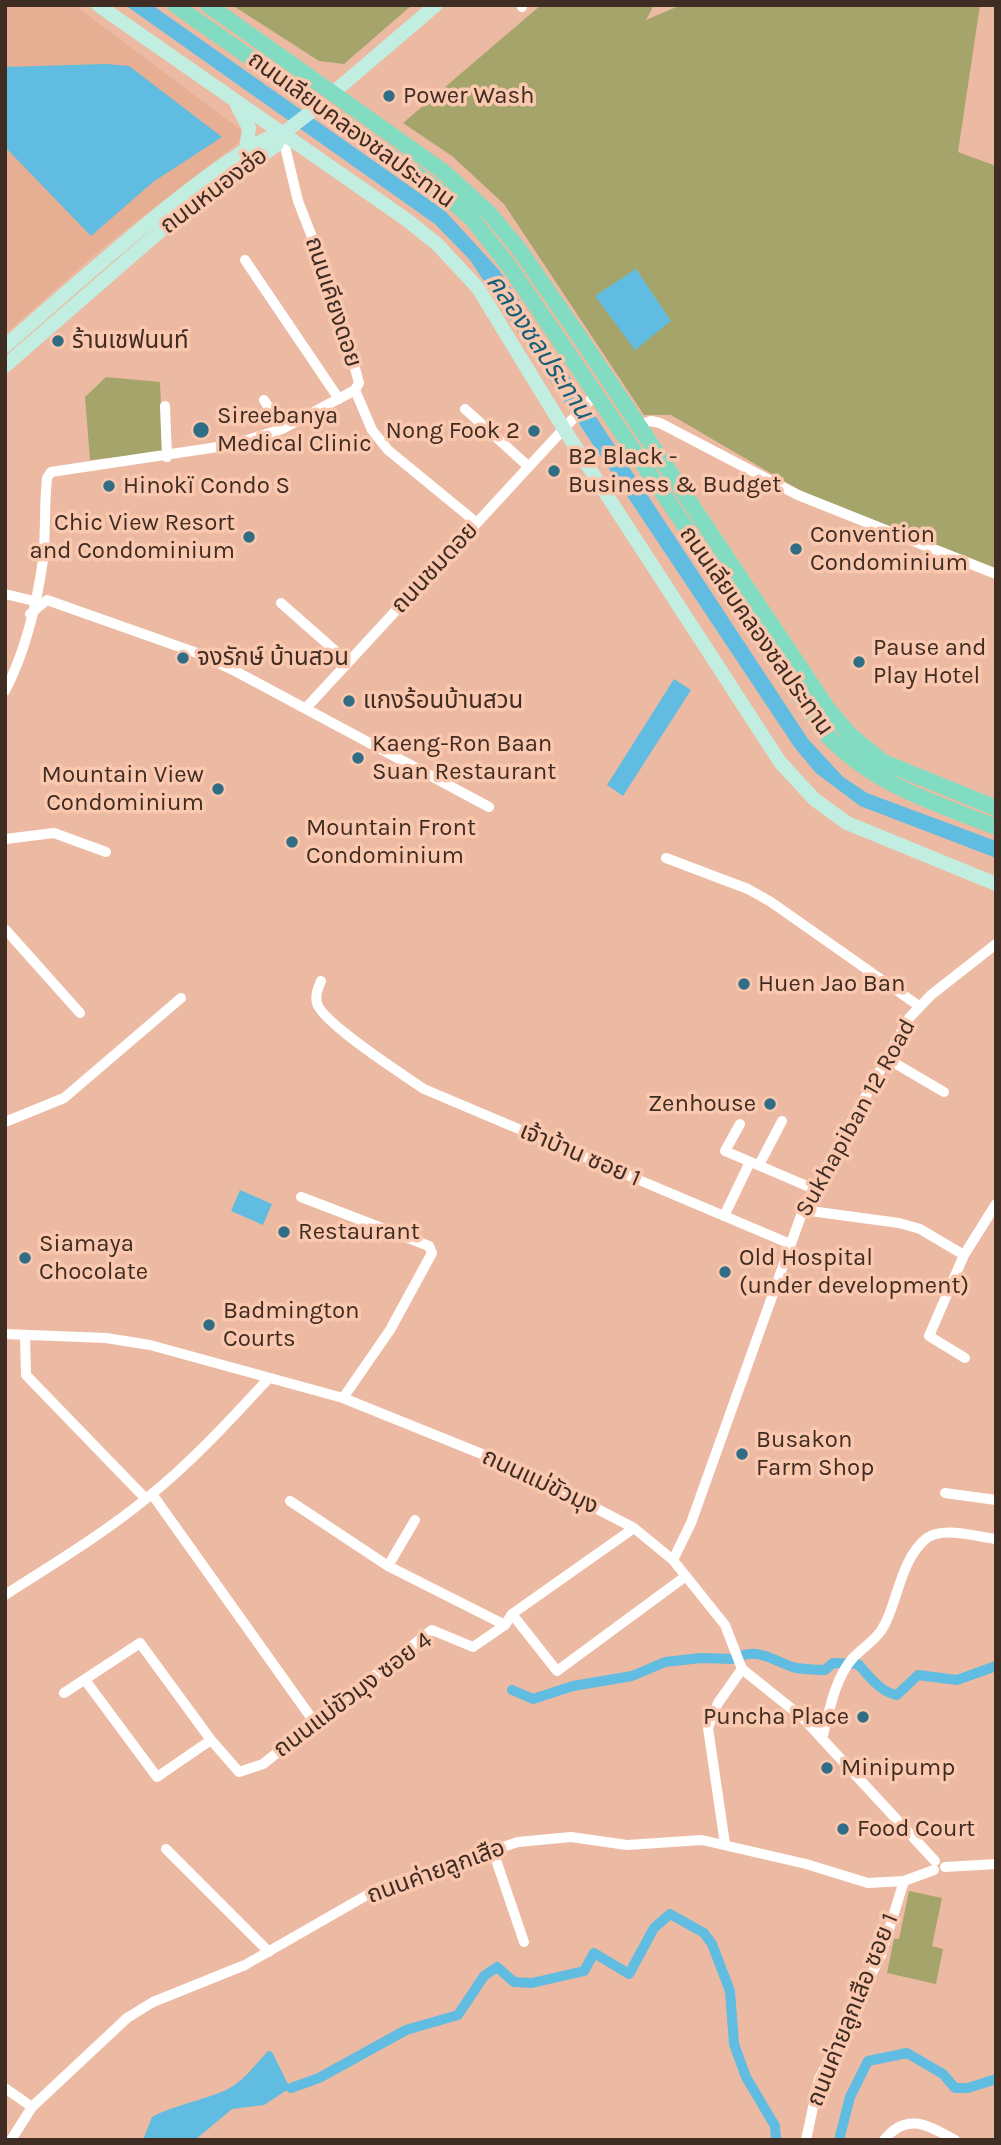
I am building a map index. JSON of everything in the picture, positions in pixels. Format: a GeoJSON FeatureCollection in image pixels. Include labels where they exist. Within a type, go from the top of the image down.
{"type":"FeatureCollection","features":[{"type":"Feature","properties":{"kind":"main road"},"geometry":{"type":"LineString","coordinates":[[98,5],[407,220],[466,273],[780,762],[802,787],[831,812],[864,831],[996,884]]}},
{"type":"Feature","properties":{"kind":"main road","name":"ถนนเลียบคลองชลประทาน"},"geometry":{"type":"LineString","coordinates":[[175,5],[426,180],[472,219],[503,258],[804,705],[846,755],[887,783],[996,827]]}},
{"type":"Feature","properties":{"kind":"main road","name":"ถนนเลียบคลองชลประทาน"},"geometry":{"type":"LineString","coordinates":[[208,5],[444,172],[490,214],[519,249],[828,709],[850,735],[883,762],[996,808]]}},
{"type":"Feature","properties":{"kind":"main road"},"geometry":{"type":"LineString","coordinates":[[282,134],[320,105],[436,5]]}},
{"type":"Feature","properties":{"kind":"main road"},"geometry":{"type":"LineString","coordinates":[[234,101],[249,128],[246,150]]}},
{"type":"Feature","properties":{"kind":"main road","name":"ถนนหนองฮ่อ"},"geometry":{"type":"LineString","coordinates":[[5,346],[158,215],[246,150],[269,135],[282,134]]}},
{"type":"Feature","properties":{"kind":"main road","name":"ถนนหนองฮ่อ"},"geometry":{"type":"LineString","coordinates":[[5,366],[166,226],[276,145],[282,134]]}},
{"type":"Feature","properties":{"kind":"main road"},"geometry":{"type":"LineString","coordinates":[[623,436],[638,425]]}},
{"type":"Feature","properties":{"kind":"street","name":"ถนนเคียงดอย"},"geometry":{"type":"LineString","coordinates":[[5,691],[19,658],[43,559],[47,478],[51,472],[167,457],[231,445],[282,429],[339,400],[355,390],[359,383],[337,301],[298,201],[282,134]]}},
{"type":"Feature","properties":{"kind":"street"},"geometry":{"type":"LineString","coordinates":[[245,260],[339,400]]}},
{"type":"Feature","properties":{"kind":"street"},"geometry":{"type":"LineString","coordinates":[[355,390],[372,430],[388,450],[477,523]]}},
{"type":"Feature","properties":{"kind":"street","name":"ถนนชมดอย"},"geometry":{"type":"LineString","coordinates":[[306,708],[595,395]]}},
{"type":"Feature","properties":{"kind":"street"},"geometry":{"type":"LineString","coordinates":[[264,400],[282,429]]}},
{"type":"Feature","properties":{"kind":"street"},"geometry":{"type":"LineString","coordinates":[[165,406],[167,457]]}},
{"type":"Feature","properties":{"kind":"street"},"geometry":{"type":"LineString","coordinates":[[465,409],[529,467]]}},
{"type":"Feature","properties":{"kind":"street"},"geometry":{"type":"LineString","coordinates":[[638,425],[651,421],[660,423],[798,495],[996,574]]}},
{"type":"Feature","properties":{"kind":"street"},"geometry":{"type":"LineString","coordinates":[[5,594],[34,601]]}},
{"type":"Feature","properties":{"kind":"street"},"geometry":{"type":"LineString","coordinates":[[30,614],[47,600],[197,653],[306,708],[489,807]]}},
{"type":"Feature","properties":{"kind":"street"},"geometry":{"type":"LineString","coordinates":[[281,603],[348,663]]}},
{"type":"Feature","properties":{"kind":"street"},"geometry":{"type":"LineString","coordinates":[[5,839],[54,833],[106,852]]}},
{"type":"Feature","properties":{"kind":"street"},"geometry":{"type":"LineString","coordinates":[[666,858],[748,889],[771,902],[919,1006]]}},
{"type":"Feature","properties":{"kind":"street"},"geometry":{"type":"LineString","coordinates":[[5,929],[80,1013]]}},
{"type":"Feature","properties":{"kind":"street","name":"Sukhapiban 12 Road"},"geometry":{"type":"LineString","coordinates":[[673,1560],[691,1523],[732,1413],[788,1243],[814,1189],[902,1028],[919,1006],[996,944]]}},
{"type":"Feature","properties":{"kind":"street","name":"เจ้าบ้าน ซอย 1"},"geometry":{"type":"LineString","coordinates":[[321,981],[316,998],[321,1010],[377,1056],[448,1101],[788,1243]]}},
{"type":"Feature","properties":{"kind":"street"},"geometry":{"type":"LineString","coordinates":[[5,1122],[64,1098],[181,998]]}},
{"type":"Feature","properties":{"kind":"street"},"geometry":{"type":"LineString","coordinates":[[886,1058],[944,1092]]}},
{"type":"Feature","properties":{"kind":"street"},"geometry":{"type":"LineString","coordinates":[[724,1216],[782,1121]]}},
{"type":"Feature","properties":{"kind":"street"},"geometry":{"type":"LineString","coordinates":[[740,1124],[725,1151],[814,1189]]}},
{"type":"Feature","properties":{"kind":"street"},"geometry":{"type":"LineString","coordinates":[[301,1197],[429,1246],[432,1253],[390,1330],[343,1398]]}},
{"type":"Feature","properties":{"kind":"street"},"geometry":{"type":"LineString","coordinates":[[965,1358],[929,1336],[964,1255],[996,1204]]}},
{"type":"Feature","properties":{"kind":"street"},"geometry":{"type":"LineString","coordinates":[[803,1210],[899,1223],[920,1229],[964,1255]]}},
{"type":"Feature","properties":{"kind":"street","name":"ถนนแม่ขัวมุง"},"geometry":{"type":"LineString","coordinates":[[5,1334],[106,1338],[150,1345],[343,1398],[524,1471],[634,1528],[673,1560],[725,1625],[742,1669]]}},
{"type":"Feature","properties":{"kind":"street"},"geometry":{"type":"LineString","coordinates":[[25,1336],[26,1375],[149,1497],[315,1723]]}},
{"type":"Feature","properties":{"kind":"street"},"geometry":{"type":"LineString","coordinates":[[5,1595],[85,1544],[149,1497],[216,1435],[270,1378]]}},
{"type":"Feature","properties":{"kind":"street"},"geometry":{"type":"LineString","coordinates":[[945,1493],[996,1500]]}},
{"type":"Feature","properties":{"kind":"street"},"geometry":{"type":"LineString","coordinates":[[290,1501],[388,1566],[505,1625]]}},
{"type":"Feature","properties":{"kind":"street"},"geometry":{"type":"LineString","coordinates":[[388,1566],[415,1520]]}},
{"type":"Feature","properties":{"kind":"street","name":"ถนนแม่ขัวมุง ซอย 4"},"geometry":{"type":"LineString","coordinates":[[211,1740],[240,1772],[263,1764],[432,1630],[473,1647],[505,1625],[512,1614],[634,1528]]}},
{"type":"Feature","properties":{"kind":"street"},"geometry":{"type":"LineString","coordinates":[[822,1739],[842,1675],[852,1660],[878,1636],[900,1582],[921,1545],[929,1536],[938,1534],[996,1539]]}},
{"type":"Feature","properties":{"kind":"street"},"geometry":{"type":"LineString","coordinates":[[512,1614],[557,1671],[686,1576]]}},
{"type":"Feature","properties":{"kind":"street"},"geometry":{"type":"LineString","coordinates":[[64,1693],[85,1679],[139,1643],[211,1740],[157,1777],[85,1679]]}},
{"type":"Feature","properties":{"kind":"street"},"geometry":{"type":"LineString","coordinates":[[725,1844],[708,1728],[718,1703],[742,1669],[802,1717],[938,1866]]}},
{"type":"Feature","properties":{"kind":"street","name":"ถนนค่ายลูกเสือ"},"geometry":{"type":"LineString","coordinates":[[11,2140],[32,2107],[127,2018],[153,2002],[245,1965],[381,1887],[493,1851],[541,1839],[571,1838],[617,1846],[682,1839],[725,1844],[806,1864],[855,1881],[904,1881],[938,1866],[996,1864]]}},
{"type":"Feature","properties":{"kind":"street"},"geometry":{"type":"LineString","coordinates":[[166,1849],[269,1952]]}},
{"type":"Feature","properties":{"kind":"street"},"geometry":{"type":"LineString","coordinates":[[493,1851],[524,1942]]}},
{"type":"Feature","properties":{"kind":"street","name":"ถนนค่ายลูกเสือ ซอย 1"},"geometry":{"type":"LineString","coordinates":[[806,2140],[818,2079],[880,1955],[904,1881]]}},
{"type":"Feature","properties":{"kind":"street"},"geometry":{"type":"LineString","coordinates":[[5,2088],[32,2107]]}},
{"type":"Feature","properties":{"kind":"street"},"geometry":{"type":"LineString","coordinates":[[884,2140],[894,2128],[907,2123],[923,2124],[956,2140]]}},
{"type":"Feature","properties":{"kind":"shaded area"},"geometry":{"type":"Polygon","coordinates":[[[5,5],[74,5],[242,131],[239,142],[102,248],[5,334],[5,5]]]}},
{"type":"Feature","properties":{"kind":"shaded area"},"geometry":{"type":"Polygon","coordinates":[[[232,5],[412,5],[344,64],[319,61],[232,5]]]}},
{"type":"Feature","properties":{"kind":"shaded area"},"geometry":{"type":"Polygon","coordinates":[[[541,5],[654,5],[646,20],[681,5],[980,5],[958,152],[996,166],[996,568],[808,495],[671,415],[644,415],[504,204],[452,156],[403,123],[541,5]]]}},
{"type":"Feature","properties":{"kind":"shaded area"},"geometry":{"type":"Polygon","coordinates":[[[106,377],[160,382],[163,452],[90,460],[85,397],[106,377]]]}},
{"type":"Feature","properties":{"kind":"shaded area"},"geometry":{"type":"Polygon","coordinates":[[[909,1891],[942,1898],[932,1946],[943,1949],[936,1984],[887,1973],[894,1939],[899,1939],[909,1891]]]}},
{"type":"Feature","properties":{"kind":"water","name":"คลองชลประทาน"},"geometry":{"type":"Polygon","coordinates":[[[125,5],[152,5],[445,211],[499,270],[808,739],[843,777],[867,793],[996,841],[996,858],[860,806],[816,773],[795,748],[470,260],[435,224],[125,5]]]}},
{"type":"Feature","properties":{"kind":"water"},"geometry":{"type":"Polygon","coordinates":[[[106,64],[129,66],[222,137],[153,182],[91,236],[5,147],[5,67],[106,64]]]}},
{"type":"Feature","properties":{"kind":"water"},"geometry":{"type":"Polygon","coordinates":[[[636,269],[671,321],[635,350],[595,296],[636,269]]]}},
{"type":"Feature","properties":{"kind":"water"},"geometry":{"type":"Polygon","coordinates":[[[674,679],[691,690],[623,796],[607,785],[674,679]]]}},
{"type":"Feature","properties":{"kind":"water"},"geometry":{"type":"Polygon","coordinates":[[[240,1190],[272,1204],[263,1225],[231,1211],[240,1190]]]}},
{"type":"Feature","properties":{"kind":"water"},"geometry":{"type":"Polygon","coordinates":[[[268,2051],[272,2052],[290,2088],[264,2105],[232,2109],[195,2140],[143,2140],[152,2117],[230,2088],[268,2051]]]}},
{"type":"Feature","properties":{"kind":"waterway"},"geometry":{"type":"LineString","coordinates":[[740,1656],[762,1655],[796,1668],[814,1670],[825,1670],[833,1663],[858,1664],[880,1687],[897,1695],[918,1675],[957,1680],[996,1666]]}},
{"type":"Feature","properties":{"kind":"waterway"},"geometry":{"type":"LineString","coordinates":[[512,1690],[533,1699],[573,1686],[632,1676],[665,1662],[701,1658],[733,1659]]}},
{"type":"Feature","properties":{"kind":"waterway"},"geometry":{"type":"LineString","coordinates":[[291,2088],[319,2078],[406,2030],[458,2015],[484,1976],[497,1967],[514,1982],[532,1983],[584,1971],[594,1953],[629,1974],[654,1928],[670,1914],[704,1933],[712,1944],[730,1991],[734,2044],[746,2077],[775,2126],[776,2140]]}},
{"type":"Feature","properties":{"kind":"waterway"},"geometry":{"type":"LineString","coordinates":[[839,2140],[850,2097],[868,2061],[907,2053],[943,2074],[955,2088],[968,2088],[996,2079]]}},
{"type":"Feature","properties":{"kind":"place","name":"Power Wash"},"geometry":{"type":"Point","coordinates":[389,96]}},
{"type":"Feature","properties":{"kind":"place","name":"ร้านเชฟนนท์"},"geometry":{"type":"Point","coordinates":[58,341]}},
{"type":"Feature","properties":{"kind":"place","name":"Sireebanya Medical Clinic"},"geometry":{"type":"Point","coordinates":[201,430]}},
{"type":"Feature","properties":{"kind":"place","name":"Nong Fook 2"},"geometry":{"type":"Point","coordinates":[534,431]}},
{"type":"Feature","properties":{"kind":"place","name":"B2 Black - Business & Budget"},"geometry":{"type":"Point","coordinates":[554,471]}},
{"type":"Feature","properties":{"kind":"place","name":"Hinokï Condo S"},"geometry":{"type":"Point","coordinates":[109,486]}},
{"type":"Feature","properties":{"kind":"place","name":"Chic View Resort and Condominium"},"geometry":{"type":"Point","coordinates":[249,537]}},
{"type":"Feature","properties":{"kind":"place","name":"Convention Condominium"},"geometry":{"type":"Point","coordinates":[796,549]}},
{"type":"Feature","properties":{"kind":"place","name":"จงรักษ์ บ้านสวน"},"geometry":{"type":"Point","coordinates":[183,658]}},
{"type":"Feature","properties":{"kind":"place","name":"Pause and Play Hotel"},"geometry":{"type":"Point","coordinates":[859,662]}},
{"type":"Feature","properties":{"kind":"place","name":"แกงร้อนบ้านสวน"},"geometry":{"type":"Point","coordinates":[349,701]}},
{"type":"Feature","properties":{"kind":"place","name":"Kaeng-Ron Baan Suan Restaurant"},"geometry":{"type":"Point","coordinates":[358,758]}},
{"type":"Feature","properties":{"kind":"place","name":"Mountain View Condominium"},"geometry":{"type":"Point","coordinates":[218,789]}},
{"type":"Feature","properties":{"kind":"place","name":"Mountain Front Condominium"},"geometry":{"type":"Point","coordinates":[292,842]}},
{"type":"Feature","properties":{"kind":"place","name":"Huen Jao Ban"},"geometry":{"type":"Point","coordinates":[744,984]}},
{"type":"Feature","properties":{"kind":"place","name":"Zenhouse"},"geometry":{"type":"Point","coordinates":[770,1104]}},
{"type":"Feature","properties":{"kind":"place","name":"Restaurant"},"geometry":{"type":"Point","coordinates":[284,1232]}},
{"type":"Feature","properties":{"kind":"place","name":"Siamaya Chocolate"},"geometry":{"type":"Point","coordinates":[25,1258]}},
{"type":"Feature","properties":{"kind":"place","name":"Old Hospital (under development)"},"geometry":{"type":"Point","coordinates":[725,1272]}},
{"type":"Feature","properties":{"kind":"place","name":"Badmington Courts"},"geometry":{"type":"Point","coordinates":[209,1325]}},
{"type":"Feature","properties":{"kind":"place","name":"Busakon Farm Shop"},"geometry":{"type":"Point","coordinates":[742,1454]}},
{"type":"Feature","properties":{"kind":"place","name":"Puncha Place"},"geometry":{"type":"Point","coordinates":[863,1717]}},
{"type":"Feature","properties":{"kind":"place","name":"Minipump"},"geometry":{"type":"Point","coordinates":[827,1768]}},
{"type":"Feature","properties":{"kind":"place","name":"Food Court"},"geometry":{"type":"Point","coordinates":[843,1829]}}]}
